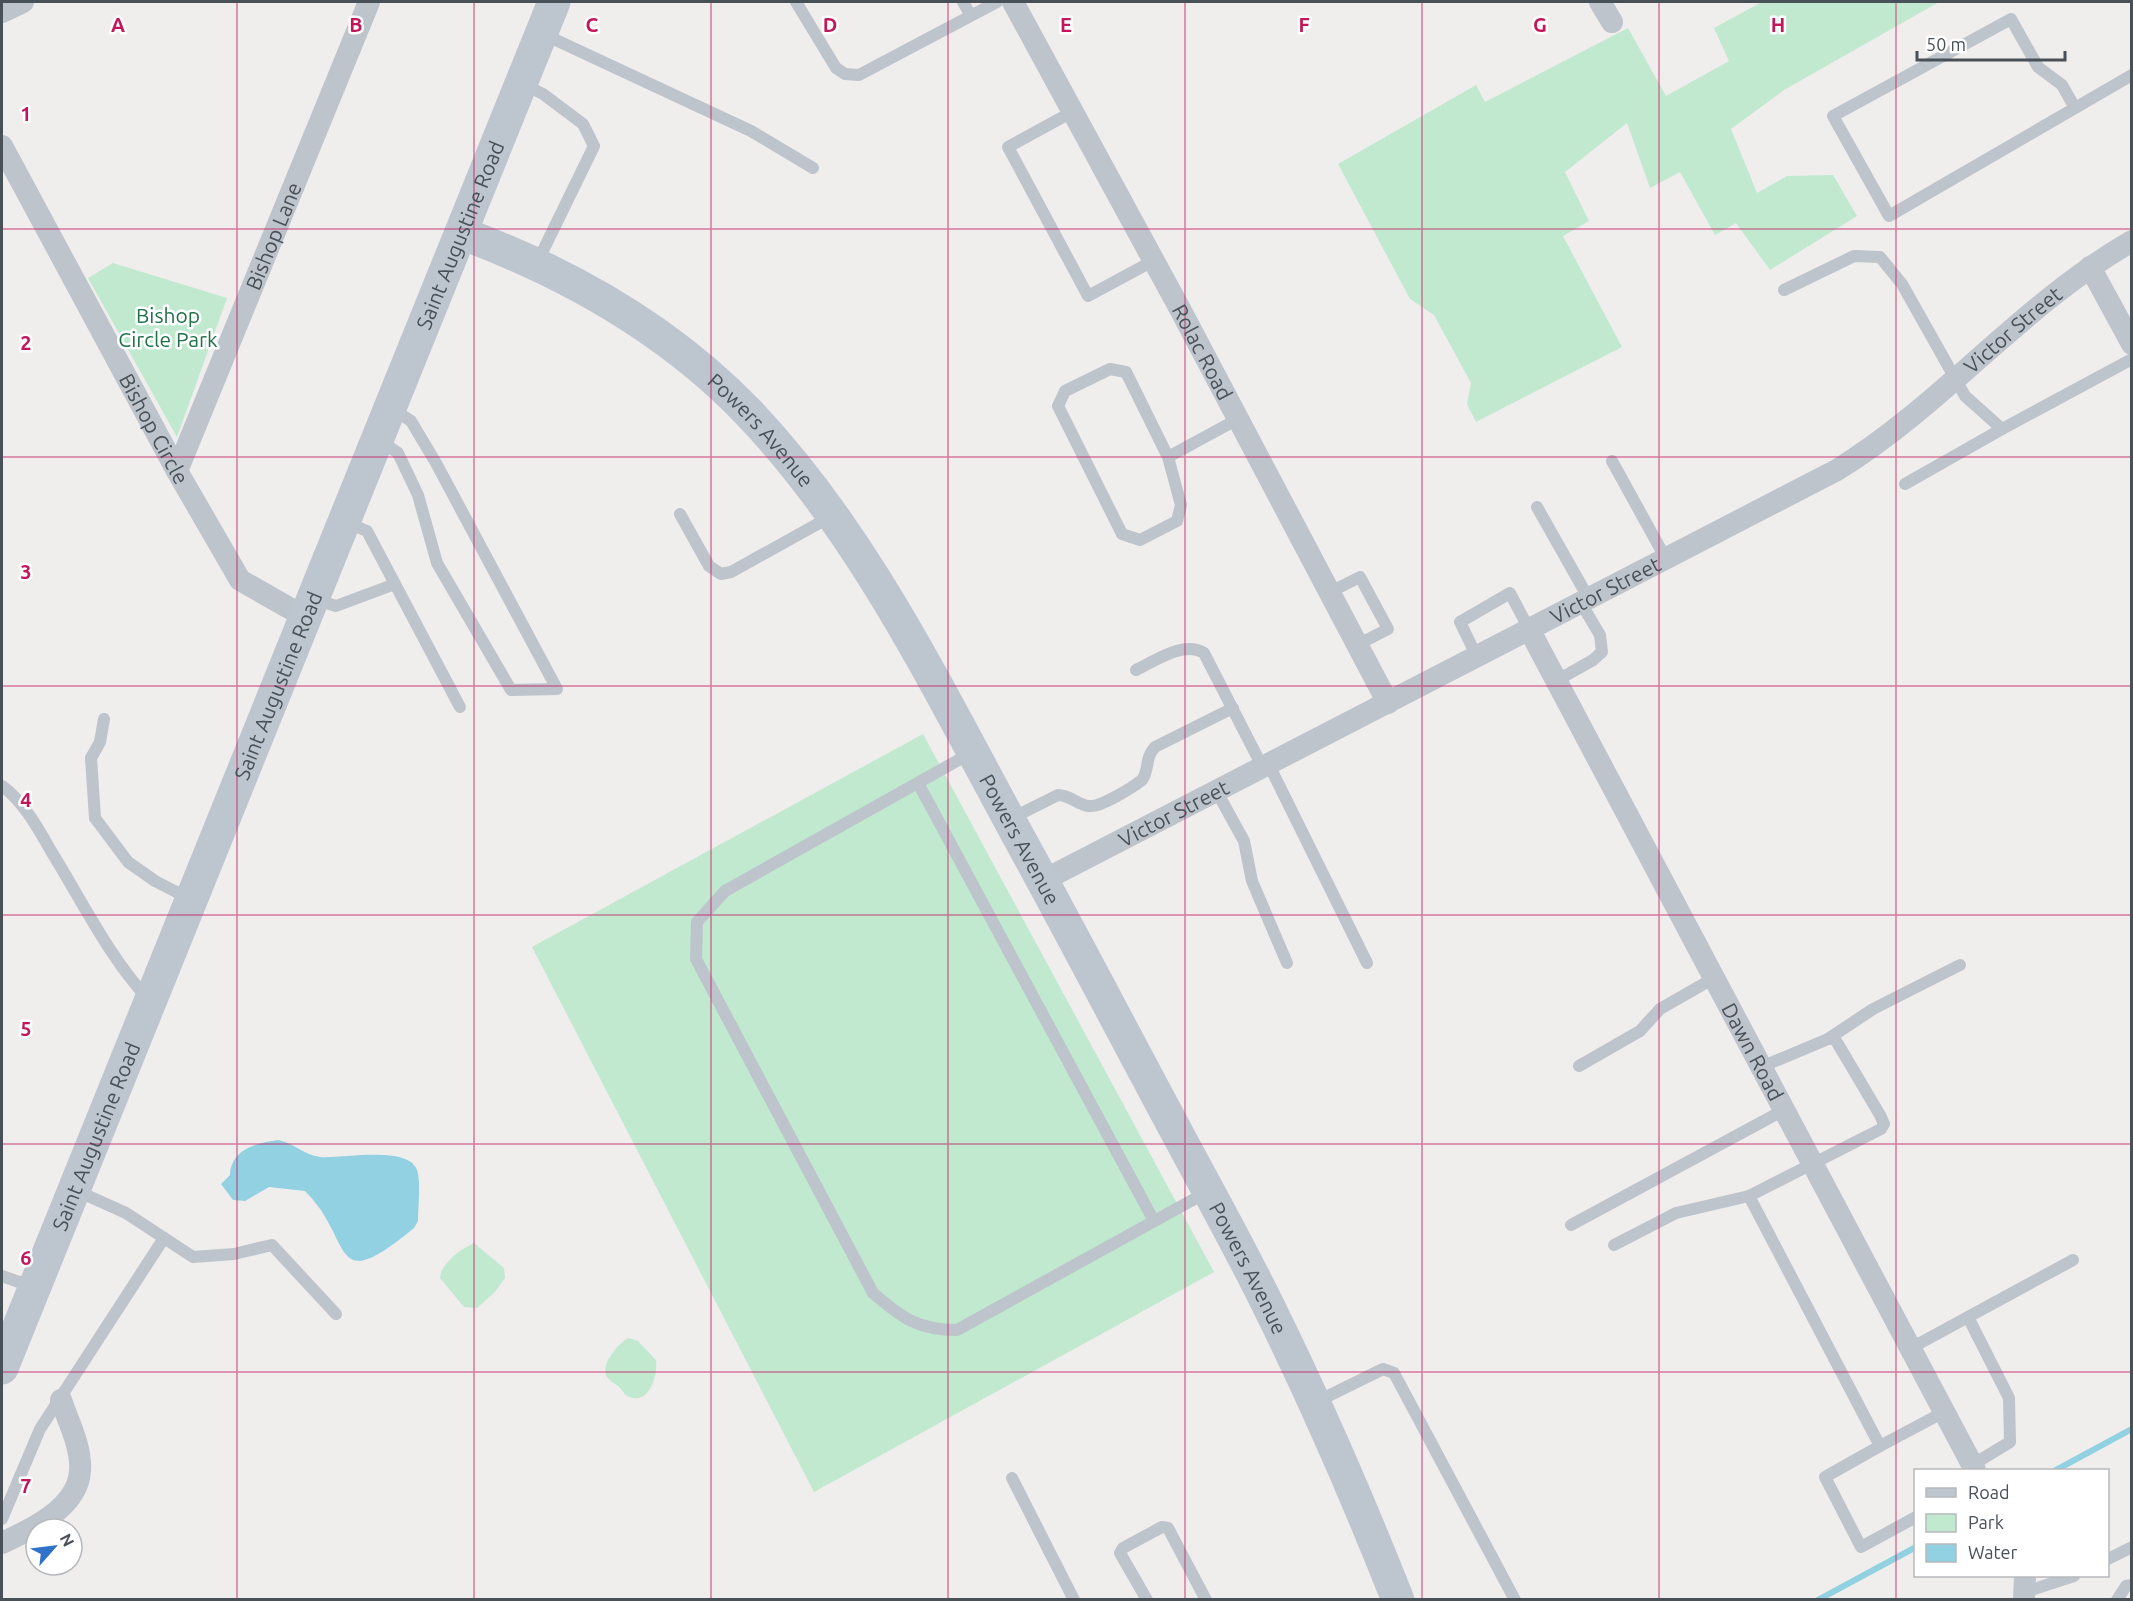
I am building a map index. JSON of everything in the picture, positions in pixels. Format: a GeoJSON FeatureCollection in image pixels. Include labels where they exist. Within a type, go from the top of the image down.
{"type":"FeatureCollection","features":[{"type":"Feature","properties":{"kind":"street"},"geometry":{"type":"LineString","coordinates":[[2,12],[22,2]]}},
{"type":"Feature","properties":{"kind":"street","name":"Bishop Lane"},"geometry":{"type":"LineString","coordinates":[[177,471],[369,2]]}},
{"type":"Feature","properties":{"kind":"street","name":"Saint Augustine Road"},"geometry":{"type":"LineString","coordinates":[[2,1368],[554,2]]}},
{"type":"Feature","properties":{"kind":"street","name":"Rolac Road"},"geometry":{"type":"LineString","coordinates":[[1013,2],[1238,418],[1388,703]]}},
{"type":"Feature","properties":{"kind":"street"},"geometry":{"type":"LineString","coordinates":[[1600,2],[1612,22]]}},
{"type":"Feature","properties":{"kind":"street","name":"Bishop Circle"},"geometry":{"type":"LineString","coordinates":[[2,146],[177,471],[240,580],[309,608]]}},
{"type":"Feature","properties":{"kind":"street","name":"Powers Avenue"},"geometry":{"type":"LineString","coordinates":[[460,233],[537,264],[627,315],[718,385],[754,419],[834,515],[887,597],[1266,1300],[1315,1402],[1398,1599]]}},
{"type":"Feature","properties":{"kind":"street","name":"Victor Street"},"geometry":{"type":"LineString","coordinates":[[1042,881],[1530,631],[1837,470],[1921,411],[2028,312],[2090,267],[2132,241]]}},
{"type":"Feature","properties":{"kind":"street"},"geometry":{"type":"LineString","coordinates":[[2090,267],[2132,344]]}},
{"type":"Feature","properties":{"kind":"street","name":"Dawn Road"},"geometry":{"type":"LineString","coordinates":[[1530,631],[1973,1468]]}},
{"type":"Feature","properties":{"kind":"street"},"geometry":{"type":"LineString","coordinates":[[2,1543],[25,1532],[58,1509],[72,1494],[80,1472],[76,1445],[61,1400]]}},
{"type":"Feature","properties":{"kind":"lane"},"geometry":{"type":"LineString","coordinates":[[796,2],[836,68],[844,74],[859,75],[970,14],[997,2]]}},
{"type":"Feature","properties":{"kind":"lane"},"geometry":{"type":"LineString","coordinates":[[963,2],[970,14]]}},
{"type":"Feature","properties":{"kind":"lane"},"geometry":{"type":"LineString","coordinates":[[2075,108],[2062,85],[2038,68],[2011,19],[1833,116],[1889,216],[2132,75]]}},
{"type":"Feature","properties":{"kind":"lane"},"geometry":{"type":"LineString","coordinates":[[542,33],[751,131],[813,168]]}},
{"type":"Feature","properties":{"kind":"lane"},"geometry":{"type":"LineString","coordinates":[[521,83],[543,94],[583,124],[594,146],[537,264]]}},
{"type":"Feature","properties":{"kind":"lane"},"geometry":{"type":"LineString","coordinates":[[1072,112],[1008,147],[1088,296],[1153,261]]}},
{"type":"Feature","properties":{"kind":"lane"},"geometry":{"type":"LineString","coordinates":[[1784,290],[1854,256],[1880,257],[1902,284],[1965,396],[2002,429]]}},
{"type":"Feature","properties":{"kind":"lane"},"geometry":{"type":"LineString","coordinates":[[1905,484],[2132,359]]}},
{"type":"Feature","properties":{"kind":"lane"},"geometry":{"type":"LineString","coordinates":[[1110,369],[1126,372],[1168,457],[1181,505],[1177,521],[1140,540],[1122,534],[1058,406],[1065,391],[1110,369]]}},
{"type":"Feature","properties":{"kind":"lane"},"geometry":{"type":"LineString","coordinates":[[378,439],[398,453],[418,495],[437,563],[511,690],[557,689],[436,463],[411,421],[390,407]]}},
{"type":"Feature","properties":{"kind":"lane"},"geometry":{"type":"LineString","coordinates":[[1168,457],[1238,418]]}},
{"type":"Feature","properties":{"kind":"lane"},"geometry":{"type":"LineString","coordinates":[[1612,461],[1666,559]]}},
{"type":"Feature","properties":{"kind":"lane"},"geometry":{"type":"LineString","coordinates":[[1537,507],[1585,601],[1599,635],[1602,652],[1593,660],[1556,681]]}},
{"type":"Feature","properties":{"kind":"lane"},"geometry":{"type":"LineString","coordinates":[[680,514],[710,566],[721,574],[731,572],[834,515]]}},
{"type":"Feature","properties":{"kind":"lane"},"geometry":{"type":"LineString","coordinates":[[344,522],[367,531],[460,707]]}},
{"type":"Feature","properties":{"kind":"lane"},"geometry":{"type":"LineString","coordinates":[[1330,592],[1360,577],[1388,629],[1357,645]]}},
{"type":"Feature","properties":{"kind":"lane"},"geometry":{"type":"LineString","coordinates":[[309,608],[336,606],[395,584]]}},
{"type":"Feature","properties":{"kind":"lane"},"geometry":{"type":"LineString","coordinates":[[1477,657],[1460,622],[1510,593],[1530,631]]}},
{"type":"Feature","properties":{"kind":"lane"},"geometry":{"type":"LineString","coordinates":[[1136,670],[1182,649],[1197,649],[1212,664],[1367,963]]}},
{"type":"Feature","properties":{"kind":"lane"},"geometry":{"type":"LineString","coordinates":[[1009,820],[1058,795],[1066,795],[1089,807],[1097,805],[1146,776],[1148,755],[1155,747],[1233,708]]}},
{"type":"Feature","properties":{"kind":"lane"},"geometry":{"type":"LineString","coordinates":[[104,719],[100,742],[91,758],[95,818],[128,862],[155,882],[191,899]]}},
{"type":"Feature","properties":{"kind":"lane"},"geometry":{"type":"LineString","coordinates":[[972,752],[725,891],[697,922],[696,959],[873,1293],[896,1313],[930,1330],[957,1330],[1208,1191]]}},
{"type":"Feature","properties":{"kind":"lane"},"geometry":{"type":"LineString","coordinates":[[918,783],[1154,1221]]}},
{"type":"Feature","properties":{"kind":"lane"},"geometry":{"type":"LineString","coordinates":[[2,786],[14,794],[110,950],[131,981],[150,1001]]}},
{"type":"Feature","properties":{"kind":"lane"},"geometry":{"type":"LineString","coordinates":[[1217,792],[1244,841],[1252,881],[1287,963]]}},
{"type":"Feature","properties":{"kind":"lane"},"geometry":{"type":"LineString","coordinates":[[1761,1067],[1827,1039],[1873,1010],[1960,965]]}},
{"type":"Feature","properties":{"kind":"lane"},"geometry":{"type":"LineString","coordinates":[[1579,1066],[1640,1031],[1660,1009],[1714,978]]}},
{"type":"Feature","properties":{"kind":"lane"},"geometry":{"type":"LineString","coordinates":[[1614,1245],[1676,1213],[1749,1197],[1881,1129],[1884,1124],[1840,1043],[1835,1039],[1827,1039]]}},
{"type":"Feature","properties":{"kind":"lane"},"geometry":{"type":"LineString","coordinates":[[1571,1225],[1784,1110]]}},
{"type":"Feature","properties":{"kind":"lane"},"geometry":{"type":"LineString","coordinates":[[73,1190],[126,1213],[193,1257],[234,1254],[272,1245],[336,1314]]}},
{"type":"Feature","properties":{"kind":"lane"},"geometry":{"type":"LineString","coordinates":[[1749,1197],[1880,1446]]}},
{"type":"Feature","properties":{"kind":"lane"},"geometry":{"type":"LineString","coordinates":[[2,1519],[40,1429],[61,1400],[164,1238]]}},
{"type":"Feature","properties":{"kind":"lane"},"geometry":{"type":"LineString","coordinates":[[1911,1348],[2073,1260]]}},
{"type":"Feature","properties":{"kind":"lane"},"geometry":{"type":"LineString","coordinates":[[2,1276],[34,1288]]}},
{"type":"Feature","properties":{"kind":"lane"},"geometry":{"type":"LineString","coordinates":[[1968,1317],[2009,1398],[2010,1442],[1973,1468]]}},
{"type":"Feature","properties":{"kind":"lane"},"geometry":{"type":"LineString","coordinates":[[1315,1402],[1383,1370],[1394,1373],[1515,1599]]}},
{"type":"Feature","properties":{"kind":"lane"},"geometry":{"type":"LineString","coordinates":[[1914,1518],[1861,1547],[1825,1477],[1944,1412]]}},
{"type":"Feature","properties":{"kind":"lane"},"geometry":{"type":"LineString","coordinates":[[1012,1478],[1074,1599]]}},
{"type":"Feature","properties":{"kind":"lane"},"geometry":{"type":"LineString","coordinates":[[1147,1599],[1120,1553],[1122,1548],[1162,1527],[1168,1528],[1206,1599]]}},
{"type":"Feature","properties":{"kind":"lane"},"geometry":{"type":"LineString","coordinates":[[2109,1558],[2132,1546]]}},
{"type":"Feature","properties":{"kind":"lane"},"geometry":{"type":"LineString","coordinates":[[2025,1589],[2067,1577]]}},
{"type":"Feature","properties":{"kind":"lane"},"geometry":{"type":"LineString","coordinates":[[2117,1599],[2126,1586],[2132,1585]]}},
{"type":"Feature","properties":{"kind":"green space"},"geometry":{"type":"Polygon","coordinates":[[[1762,2],[1939,2],[1784,90],[1731,129],[1757,193],[1787,176],[1833,175],[1857,216],[1770,270],[1736,223],[1715,235],[1680,172],[1650,188],[1627,123],[1565,172],[1589,221],[1563,236],[1622,347],[1476,422],[1467,404],[1471,383],[1434,315],[1410,299],[1338,164],[1476,85],[1485,102],[1628,28],[1666,96],[1729,61],[1714,28],[1762,2]]]}},
{"type":"Feature","properties":{"kind":"green space","name":"Bishop Circle Park"},"geometry":{"type":"Polygon","coordinates":[[[113,263],[227,298],[177,437],[88,278],[113,263]]]}},
{"type":"Feature","properties":{"kind":"green space"},"geometry":{"type":"Polygon","coordinates":[[[923,734],[1214,1272],[814,1492],[532,947],[923,734]]]}},
{"type":"Feature","properties":{"kind":"green space"},"geometry":{"type":"Polygon","coordinates":[[[474,1243],[504,1268],[505,1278],[494,1293],[477,1308],[464,1307],[440,1278],[448,1262],[474,1243]]]}},
{"type":"Feature","properties":{"kind":"green space"},"geometry":{"type":"Polygon","coordinates":[[[628,1338],[638,1341],[656,1360],[654,1380],[642,1397],[627,1396],[607,1377],[605,1372],[611,1355],[628,1338]]]}},
{"type":"Feature","properties":{"kind":"water"},"geometry":{"type":"Polygon","coordinates":[[[278,1140],[320,1157],[388,1155],[411,1162],[417,1170],[419,1181],[418,1221],[414,1228],[387,1249],[368,1259],[355,1260],[346,1254],[321,1210],[305,1191],[269,1187],[245,1201],[233,1200],[221,1184],[230,1175],[235,1159],[246,1149],[278,1140]]]}},
{"type":"Feature","properties":{"kind":"waterway"},"geometry":{"type":"LineString","coordinates":[[2058,1469],[2132,1429]]}},
{"type":"Feature","properties":{"kind":"waterway"},"geometry":{"type":"LineString","coordinates":[[1818,1600],[1914,1548]]}}]}
